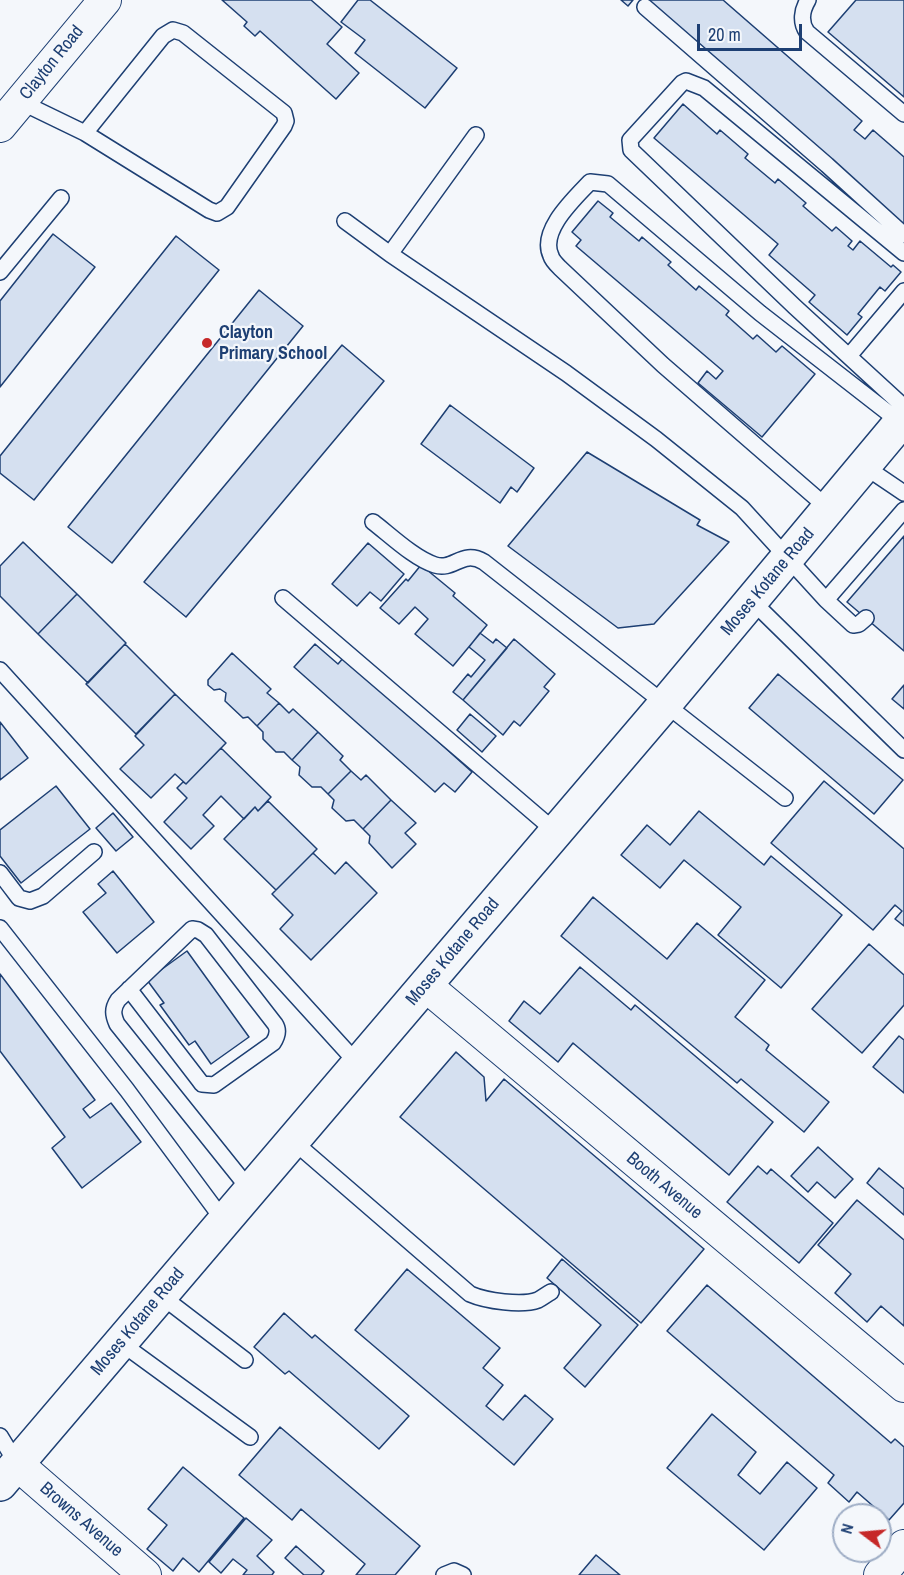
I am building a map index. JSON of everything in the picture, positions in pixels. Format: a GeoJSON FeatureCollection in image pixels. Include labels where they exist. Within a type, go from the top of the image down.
{"type":"FeatureCollection","features":[{"type":"Feature","properties":{"kind":"street","name":"Clayton Road"},"geometry":{"type":"LineString","coordinates":[[0,126],[21,102],[95,4]]}},
{"type":"Feature","properties":{"kind":"street","name":"Moses Kotane Road"},"geometry":{"type":"LineString","coordinates":[[8,1474],[665,704],[903,418]]}},
{"type":"Feature","properties":{"kind":"street","name":"Booth Avenue"},"geometry":{"type":"LineString","coordinates":[[425,985],[904,1386]]}},
{"type":"Feature","properties":{"kind":"street","name":"Browns Avenue"},"geometry":{"type":"LineString","coordinates":[[8,1474],[145,1575]]}},
{"type":"Feature","properties":{"kind":"street"},"geometry":{"type":"LineString","coordinates":[[880,1575],[904,1546]]}},
{"type":"Feature","properties":{"kind":"lane"},"geometry":{"type":"LineString","coordinates":[[808,0],[802,26],[807,32],[904,114]]}},
{"type":"Feature","properties":{"kind":"lane"},"geometry":{"type":"LineString","coordinates":[[645,7],[904,235]]}},
{"type":"Feature","properties":{"kind":"lane"},"geometry":{"type":"LineString","coordinates":[[21,102],[85,133],[217,213],[227,207],[284,126],[285,117],[284,113],[183,33],[173,30],[163,36],[85,133]]}},
{"type":"Feature","properties":{"kind":"lane"},"geometry":{"type":"LineString","coordinates":[[903,418],[849,356],[632,150],[630,140],[682,83],[692,82],[704,88],[904,253]]}},
{"type":"Feature","properties":{"kind":"lane"},"geometry":{"type":"LineString","coordinates":[[390,254],[476,135]]}},
{"type":"Feature","properties":{"kind":"lane"},"geometry":{"type":"LineString","coordinates":[[829,509],[663,365],[560,268],[550,255],[554,223],[590,182],[608,184],[760,313],[903,418]]}},
{"type":"Feature","properties":{"kind":"lane"},"geometry":{"type":"LineString","coordinates":[[0,272],[61,198]]}},
{"type":"Feature","properties":{"kind":"lane"},"geometry":{"type":"LineString","coordinates":[[345,221],[566,373],[656,439],[742,508],[826,600],[853,625],[859,624],[866,618]]}},
{"type":"Feature","properties":{"kind":"lane"},"geometry":{"type":"LineString","coordinates":[[849,356],[904,291]]}},
{"type":"Feature","properties":{"kind":"lane"},"geometry":{"type":"LineString","coordinates":[[864,466],[904,493]]}},
{"type":"Feature","properties":{"kind":"lane"},"geometry":{"type":"LineString","coordinates":[[826,600],[904,510]]}},
{"type":"Feature","properties":{"kind":"lane"},"geometry":{"type":"LineString","coordinates":[[373,522],[421,558],[435,565],[447,566],[470,557],[484,562],[784,798]]}},
{"type":"Feature","properties":{"kind":"lane"},"geometry":{"type":"LineString","coordinates":[[283,598],[556,832]]}},
{"type":"Feature","properties":{"kind":"lane"},"geometry":{"type":"LineString","coordinates":[[752,601],[904,750]]}},
{"type":"Feature","properties":{"kind":"lane"},"geometry":{"type":"LineString","coordinates":[[0,670],[358,1064]]}},
{"type":"Feature","properties":{"kind":"lane"},"geometry":{"type":"LineString","coordinates":[[0,873],[19,898],[30,901],[43,896],[94,852]]}},
{"type":"Feature","properties":{"kind":"lane"},"geometry":{"type":"LineString","coordinates":[[0,928],[127,1090],[224,1221]]}},
{"type":"Feature","properties":{"kind":"lane"},"geometry":{"type":"LineString","coordinates":[[129,989],[202,1083],[214,1085],[273,1043],[276,1038],[275,1024],[207,934],[192,929],[129,989],[114,1006],[113,1014],[117,1024],[250,1191]]}},
{"type":"Feature","properties":{"kind":"lane"},"geometry":{"type":"LineString","coordinates":[[293,1141],[470,1294],[482,1300],[527,1302],[539,1300],[551,1292]]}},
{"type":"Feature","properties":{"kind":"lane"},"geometry":{"type":"LineString","coordinates":[[160,1295],[245,1360]]}},
{"type":"Feature","properties":{"kind":"lane"},"geometry":{"type":"LineString","coordinates":[[121,1342],[250,1437]]}},
{"type":"Feature","properties":{"kind":"lane"},"geometry":{"type":"LineString","coordinates":[[0,1436],[8,1474]]}},
{"type":"Feature","properties":{"kind":"lane"},"geometry":{"type":"LineString","coordinates":[[444,1575],[454,1571],[463,1575]]}},
{"type":"Feature","properties":{"kind":"building"},"geometry":{"type":"Polygon","coordinates":[[[222,0],[311,0],[342,27],[327,44],[359,73],[336,99],[260,31],[255,36],[244,26],[247,22],[222,0]]]}},
{"type":"Feature","properties":{"kind":"building"},"geometry":{"type":"Polygon","coordinates":[[[358,0],[370,0],[457,68],[425,108],[355,53],[365,40],[341,22],[358,0]]]}},
{"type":"Feature","properties":{"kind":"building"},"geometry":{"type":"Polygon","coordinates":[[[621,0],[633,0],[628,6],[621,0]]]}},
{"type":"Feature","properties":{"kind":"building"},"geometry":{"type":"Polygon","coordinates":[[[644,0],[723,0],[862,121],[854,130],[865,139],[873,130],[904,157],[904,226],[644,0]]]}},
{"type":"Feature","properties":{"kind":"building"},"geometry":{"type":"Polygon","coordinates":[[[856,0],[904,0],[904,97],[828,32],[856,0]]]}},
{"type":"Feature","properties":{"kind":"building"},"geometry":{"type":"Polygon","coordinates":[[[683,104],[717,134],[720,130],[748,154],[745,158],[775,183],[778,179],[806,203],[803,206],[832,231],[836,227],[852,241],[848,246],[853,250],[860,241],[891,267],[893,265],[901,272],[885,291],[880,287],[858,314],[862,317],[847,335],[809,302],[815,295],[769,255],[778,244],[654,138],[683,104]]]}},
{"type":"Feature","properties":{"kind":"building"},"geometry":{"type":"Polygon","coordinates":[[[598,201],[613,213],[610,217],[639,241],[642,237],[671,262],[668,265],[696,290],[699,286],[729,311],[726,315],[753,339],[757,335],[776,352],[782,346],[815,374],[762,437],[698,383],[707,371],[716,379],[723,371],[576,246],[581,240],[572,232],[598,201]]]}},
{"type":"Feature","properties":{"kind":"building"},"geometry":{"type":"Polygon","coordinates":[[[53,234],[95,267],[0,387],[0,301],[53,234]]]}},
{"type":"Feature","properties":{"kind":"building"},"geometry":{"type":"Polygon","coordinates":[[[176,236],[219,270],[34,500],[0,473],[0,456],[176,236]]]}},
{"type":"Feature","properties":{"kind":"building"},"geometry":{"type":"Polygon","coordinates":[[[259,290],[303,326],[112,563],[68,527],[259,290]]]}},
{"type":"Feature","properties":{"kind":"building"},"geometry":{"type":"Polygon","coordinates":[[[342,345],[384,381],[186,617],[144,582],[342,345]]]}},
{"type":"Feature","properties":{"kind":"building"},"geometry":{"type":"Polygon","coordinates":[[[450,405],[534,468],[517,492],[511,487],[500,503],[421,444],[450,405]]]}},
{"type":"Feature","properties":{"kind":"building"},"geometry":{"type":"Polygon","coordinates":[[[587,452],[700,520],[697,525],[729,542],[654,624],[618,628],[508,546],[587,452]]]}},
{"type":"Feature","properties":{"kind":"building"},"geometry":{"type":"Polygon","coordinates":[[[904,536],[904,651],[847,602],[904,536]]]}},
{"type":"Feature","properties":{"kind":"building"},"geometry":{"type":"Polygon","coordinates":[[[23,542],[77,594],[38,634],[0,596],[0,566],[23,542]]]}},
{"type":"Feature","properties":{"kind":"building"},"geometry":{"type":"Polygon","coordinates":[[[368,543],[404,574],[381,601],[370,592],[357,606],[332,584],[368,543]]]}},
{"type":"Feature","properties":{"kind":"building"},"geometry":{"type":"Polygon","coordinates":[[[421,565],[455,593],[453,596],[487,625],[453,666],[415,634],[428,619],[415,607],[399,624],[380,608],[421,565]]]}},
{"type":"Feature","properties":{"kind":"building"},"geometry":{"type":"Polygon","coordinates":[[[77,594],[126,643],[88,683],[38,634],[77,594]]]}},
{"type":"Feature","properties":{"kind":"building"},"geometry":{"type":"Polygon","coordinates":[[[480,633],[493,643],[496,639],[507,648],[463,700],[453,692],[468,674],[471,677],[485,660],[469,647],[480,633]]]}},
{"type":"Feature","properties":{"kind":"building"},"geometry":{"type":"Polygon","coordinates":[[[514,639],[555,674],[544,687],[549,691],[520,726],[514,721],[503,735],[463,700],[514,639]]]}},
{"type":"Feature","properties":{"kind":"building"},"geometry":{"type":"Polygon","coordinates":[[[125,644],[175,694],[136,734],[86,684],[125,644]]]}},
{"type":"Feature","properties":{"kind":"building"},"geometry":{"type":"Polygon","coordinates":[[[315,644],[338,664],[344,657],[472,772],[455,792],[444,783],[435,792],[294,667],[315,644]]]}},
{"type":"Feature","properties":{"kind":"building"},"geometry":{"type":"Polygon","coordinates":[[[232,653],[271,689],[267,693],[279,703],[257,726],[248,717],[243,718],[225,701],[226,693],[220,689],[214,690],[208,685],[208,680],[232,653]]]}},
{"type":"Feature","properties":{"kind":"building"},"geometry":{"type":"Polygon","coordinates":[[[778,674],[903,780],[874,814],[749,708],[778,674]]]}},
{"type":"Feature","properties":{"kind":"building"},"geometry":{"type":"Polygon","coordinates":[[[904,685],[904,709],[892,699],[904,685]]]}},
{"type":"Feature","properties":{"kind":"building"},"geometry":{"type":"Polygon","coordinates":[[[175,694],[226,743],[186,784],[175,774],[151,798],[120,769],[144,745],[135,736],[175,694]]]}},
{"type":"Feature","properties":{"kind":"building"},"geometry":{"type":"Polygon","coordinates":[[[279,703],[289,713],[293,709],[318,732],[292,760],[284,752],[276,752],[263,739],[263,732],[257,726],[279,703]]]}},
{"type":"Feature","properties":{"kind":"building"},"geometry":{"type":"Polygon","coordinates":[[[470,714],[496,736],[482,752],[457,730],[470,714]]]}},
{"type":"Feature","properties":{"kind":"building"},"geometry":{"type":"Polygon","coordinates":[[[0,722],[28,758],[0,780],[0,722]]]}},
{"type":"Feature","properties":{"kind":"building"},"geometry":{"type":"Polygon","coordinates":[[[318,732],[343,756],[340,760],[351,771],[328,794],[321,787],[312,787],[299,775],[300,767],[292,760],[318,732]]]}},
{"type":"Feature","properties":{"kind":"building"},"geometry":{"type":"Polygon","coordinates":[[[221,748],[271,797],[258,811],[255,807],[244,819],[221,796],[203,815],[214,826],[191,849],[164,822],[187,798],[177,788],[183,782],[186,784],[221,748]]]}},
{"type":"Feature","properties":{"kind":"building"},"geometry":{"type":"Polygon","coordinates":[[[351,771],[361,780],[366,775],[391,800],[363,829],[354,820],[346,821],[332,808],[334,800],[328,794],[351,771]]]}},
{"type":"Feature","properties":{"kind":"building"},"geometry":{"type":"Polygon","coordinates":[[[824,781],[904,849],[904,926],[895,919],[902,911],[895,905],[873,930],[771,843],[824,781]]]}},
{"type":"Feature","properties":{"kind":"building"},"geometry":{"type":"Polygon","coordinates":[[[56,786],[90,829],[21,883],[0,856],[0,830],[56,786]]]}},
{"type":"Feature","properties":{"kind":"building"},"geometry":{"type":"Polygon","coordinates":[[[391,800],[416,823],[405,833],[416,844],[392,868],[369,843],[370,836],[363,829],[391,800]]]}},
{"type":"Feature","properties":{"kind":"building"},"geometry":{"type":"Polygon","coordinates":[[[268,801],[317,849],[276,890],[224,839],[255,807],[258,811],[268,801]]]}},
{"type":"Feature","properties":{"kind":"building"},"geometry":{"type":"Polygon","coordinates":[[[699,811],[764,865],[771,856],[842,915],[781,988],[718,935],[741,907],[684,860],[660,888],[621,855],[647,825],[670,845],[699,811]]]}},
{"type":"Feature","properties":{"kind":"building"},"geometry":{"type":"Polygon","coordinates":[[[113,813],[133,837],[116,851],[96,828],[113,813]]]}},
{"type":"Feature","properties":{"kind":"building"},"geometry":{"type":"Polygon","coordinates":[[[313,853],[335,874],[346,862],[377,893],[311,960],[280,929],[293,915],[272,894],[313,853]]]}},
{"type":"Feature","properties":{"kind":"building"},"geometry":{"type":"Polygon","coordinates":[[[113,871],[154,922],[117,953],[83,912],[106,893],[98,884],[113,871]]]}},
{"type":"Feature","properties":{"kind":"building"},"geometry":{"type":"Polygon","coordinates":[[[593,897],[667,959],[697,923],[765,980],[735,1017],[769,1045],[766,1050],[829,1102],[804,1132],[741,1079],[737,1083],[561,936],[593,897]]]}},
{"type":"Feature","properties":{"kind":"building"},"geometry":{"type":"Polygon","coordinates":[[[869,944],[904,975],[904,1005],[862,1053],[812,1009],[869,944]]]}},
{"type":"Feature","properties":{"kind":"building"},"geometry":{"type":"Polygon","coordinates":[[[187,951],[249,1037],[211,1064],[195,1041],[189,1045],[160,1005],[164,1003],[147,980],[187,951]]]}},
{"type":"Feature","properties":{"kind":"building"},"geometry":{"type":"Polygon","coordinates":[[[580,967],[631,1010],[635,1005],[773,1122],[729,1175],[573,1043],[558,1062],[509,1021],[524,1001],[540,1014],[580,967]]]}},
{"type":"Feature","properties":{"kind":"building"},"geometry":{"type":"Polygon","coordinates":[[[0,974],[95,1100],[83,1109],[90,1118],[111,1103],[141,1142],[82,1188],[52,1148],[65,1137],[0,1051],[0,974]]]}},
{"type":"Feature","properties":{"kind":"building"},"geometry":{"type":"Polygon","coordinates":[[[899,1036],[904,1040],[904,1093],[873,1067],[899,1036]]]}},
{"type":"Feature","properties":{"kind":"building"},"geometry":{"type":"Polygon","coordinates":[[[456,1052],[484,1077],[486,1101],[504,1079],[704,1249],[641,1323],[400,1117],[456,1052]]]}},
{"type":"Feature","properties":{"kind":"building"},"geometry":{"type":"Polygon","coordinates":[[[818,1147],[853,1179],[835,1198],[817,1182],[808,1192],[791,1176],[818,1147]]]}},
{"type":"Feature","properties":{"kind":"building"},"geometry":{"type":"Polygon","coordinates":[[[758,1166],[767,1174],[771,1169],[833,1223],[799,1263],[727,1202],[758,1166]]]}},
{"type":"Feature","properties":{"kind":"building"},"geometry":{"type":"Polygon","coordinates":[[[879,1168],[904,1189],[904,1215],[867,1183],[879,1168]]]}},
{"type":"Feature","properties":{"kind":"building"},"geometry":{"type":"Polygon","coordinates":[[[857,1200],[904,1240],[904,1326],[881,1306],[867,1322],[835,1293],[851,1274],[818,1245],[857,1200]]]}},
{"type":"Feature","properties":{"kind":"building"},"geometry":{"type":"Polygon","coordinates":[[[562,1259],[638,1325],[585,1387],[564,1368],[601,1325],[547,1278],[562,1259]]]}},
{"type":"Feature","properties":{"kind":"building"},"geometry":{"type":"Polygon","coordinates":[[[407,1269],[500,1348],[483,1368],[503,1385],[486,1406],[503,1420],[525,1395],[553,1419],[514,1465],[355,1330],[407,1269]]]}},
{"type":"Feature","properties":{"kind":"building"},"geometry":{"type":"Polygon","coordinates":[[[707,1285],[891,1443],[895,1439],[904,1447],[904,1503],[892,1517],[892,1503],[870,1503],[857,1492],[849,1502],[828,1483],[834,1475],[667,1331],[707,1285]]]}},
{"type":"Feature","properties":{"kind":"building"},"geometry":{"type":"Polygon","coordinates":[[[284,1313],[312,1338],[315,1335],[409,1416],[379,1449],[289,1371],[285,1374],[254,1347],[284,1313]]]}},
{"type":"Feature","properties":{"kind":"building"},"geometry":{"type":"Polygon","coordinates":[[[712,1414],[756,1452],[738,1475],[760,1494],[787,1462],[817,1488],[764,1550],[667,1468],[712,1414]]]}},
{"type":"Feature","properties":{"kind":"building"},"geometry":{"type":"Polygon","coordinates":[[[280,1427],[420,1546],[395,1575],[356,1575],[365,1564],[301,1509],[292,1520],[239,1475],[280,1427]]]}},
{"type":"Feature","properties":{"kind":"building"},"geometry":{"type":"Polygon","coordinates":[[[183,1467],[244,1518],[199,1572],[183,1558],[173,1571],[147,1549],[167,1525],[148,1509],[183,1467]]]}},
{"type":"Feature","properties":{"kind":"building"},"geometry":{"type":"Polygon","coordinates":[[[246,1518],[272,1540],[257,1556],[274,1572],[272,1575],[243,1575],[247,1570],[233,1559],[221,1573],[209,1562],[246,1518]]]}},
{"type":"Feature","properties":{"kind":"building"},"geometry":{"type":"Polygon","coordinates":[[[296,1546],[324,1571],[321,1575],[304,1575],[285,1558],[296,1546]]]}},
{"type":"Feature","properties":{"kind":"building"},"geometry":{"type":"Polygon","coordinates":[[[596,1555],[620,1575],[579,1575],[596,1555]]]}},
{"type":"Feature","properties":{"kind":"place","name":"Clayton Primary School"},"geometry":{"type":"Point","coordinates":[207,343]}}]}
